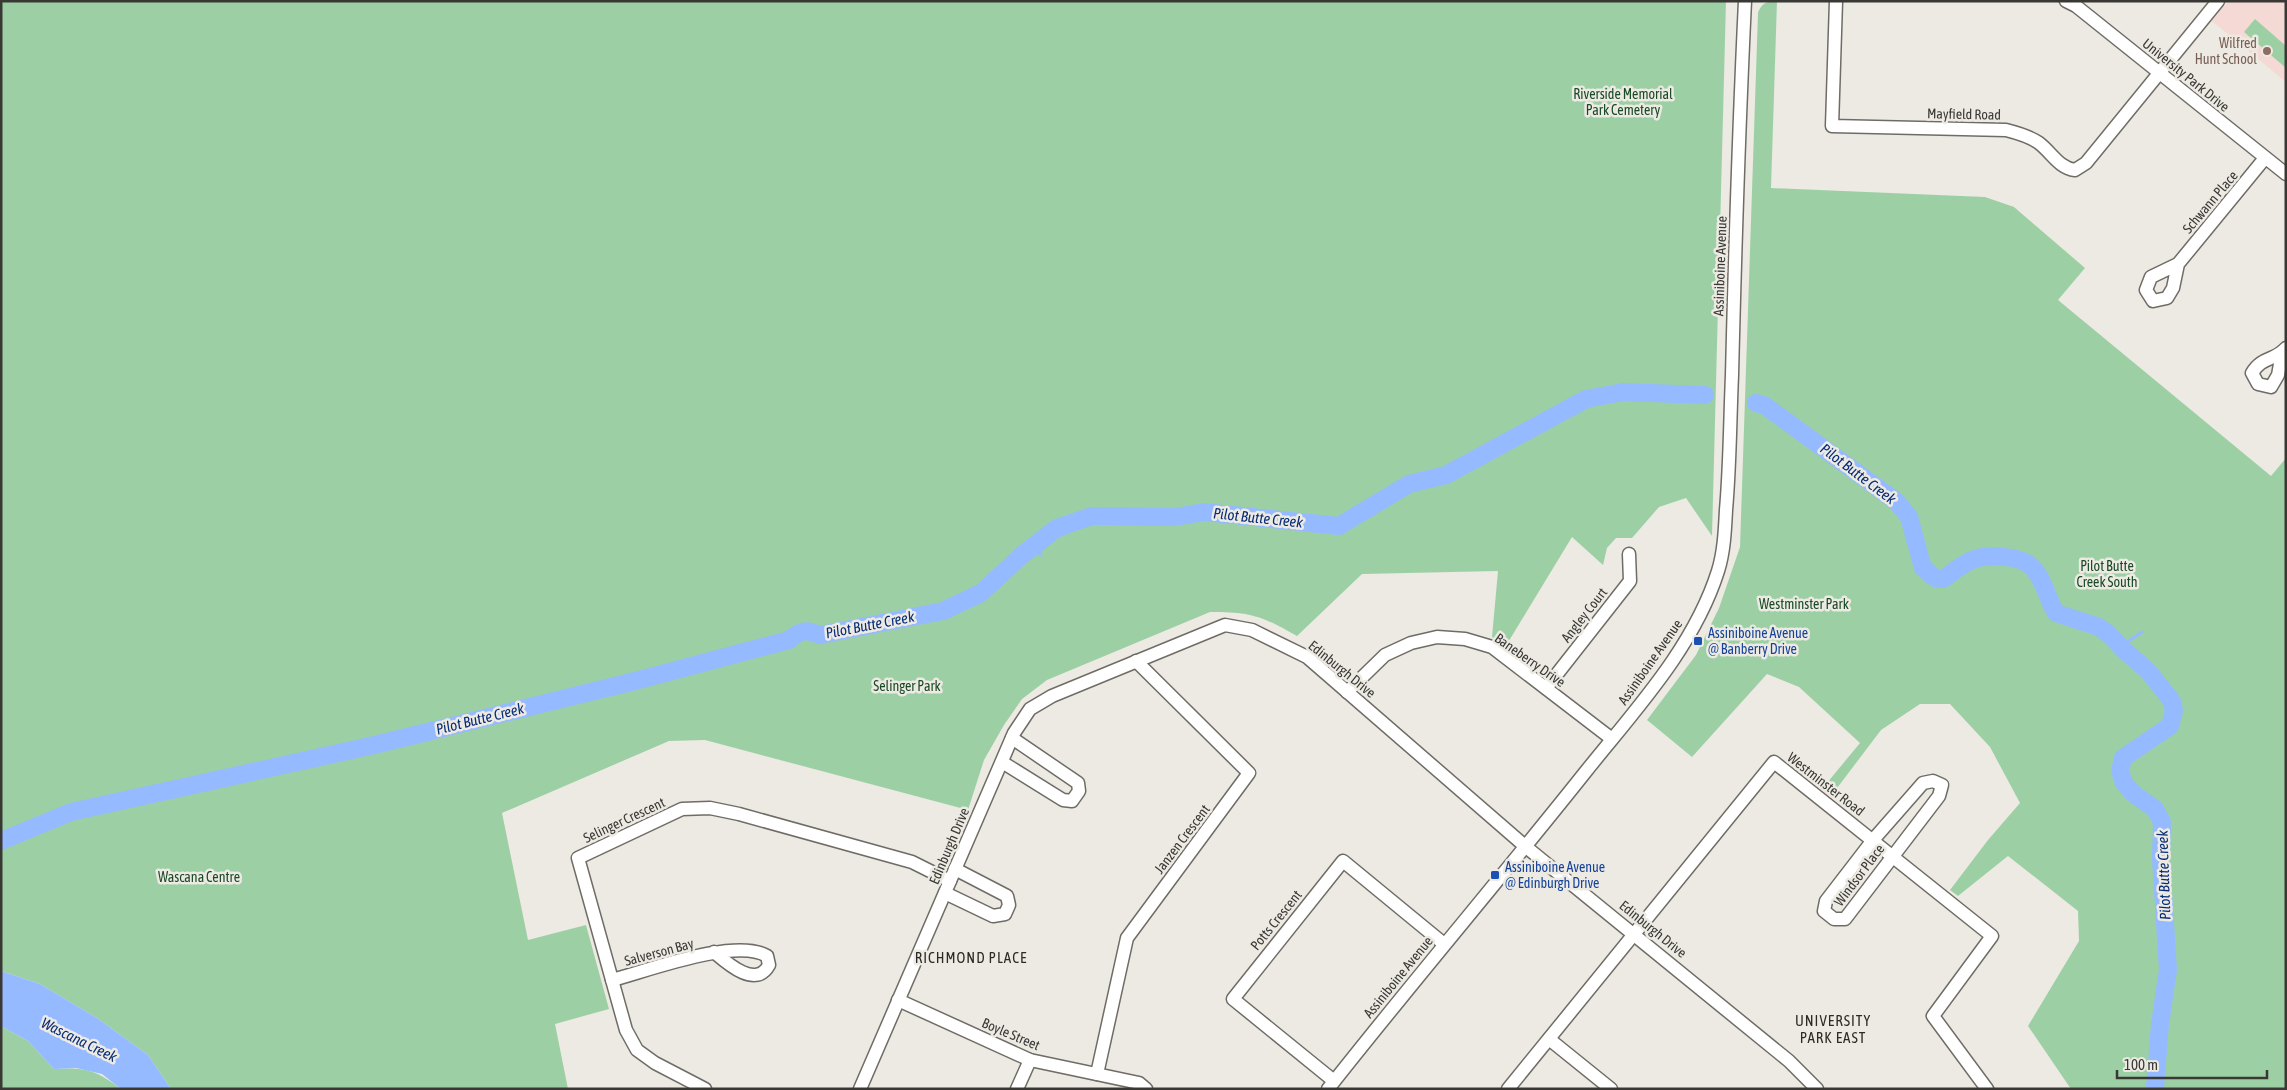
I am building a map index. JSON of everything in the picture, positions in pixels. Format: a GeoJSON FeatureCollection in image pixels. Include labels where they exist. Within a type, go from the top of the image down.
{"type":"FeatureCollection","features":[{"type":"Feature","properties":{"kind":"street","name":"Assiniboine Avenue"},"geometry":{"type":"LineString","coordinates":[[1331,1085],[1444,944],[1526,847],[1665,670],[1691,632],[1719,569],[1724,540],[1728,482],[1745,1]]}},
{"type":"Feature","properties":{"kind":"street","name":"Mayfield Road"},"geometry":{"type":"LineString","coordinates":[[1836,1],[1832,126],[2006,130],[2024,134],[2040,144],[2066,169],[2076,170],[2086,163],[2218,1]]}},
{"type":"Feature","properties":{"kind":"street","name":"University Park Drive"},"geometry":{"type":"LineString","coordinates":[[2066,1],[2076,6],[2160,72],[2286,174]]}},
{"type":"Feature","properties":{"kind":"street","name":"Schwann Place"},"geometry":{"type":"LineString","coordinates":[[2178,264],[2265,158]]}},
{"type":"Feature","properties":{"kind":"street","name":"Angley Court"},"geometry":{"type":"LineString","coordinates":[[1546,688],[1630,582],[1629,554]]}},
{"type":"Feature","properties":{"kind":"street","name":"Edinburgh Drive"},"geometry":{"type":"LineString","coordinates":[[860,1089],[1012,738],[1030,709],[1052,696],[1225,625],[1252,630],[1307,657],[1526,847],[1789,1061],[1817,1089]]}},
{"type":"Feature","properties":{"kind":"street","name":"Baneberry Drive"},"geometry":{"type":"LineString","coordinates":[[1348,692],[1385,655],[1411,643],[1437,637],[1465,638],[1492,647],[1612,739]]}},
{"type":"Feature","properties":{"kind":"street","name":"Janzen Crescent"},"geometry":{"type":"LineString","coordinates":[[1096,1074],[1127,938],[1249,773],[1136,661]]}},
{"type":"Feature","properties":{"kind":"street"},"geometry":{"type":"LineString","coordinates":[[1002,762],[1063,800],[1072,802],[1079,791],[1078,783],[1012,738]]}},
{"type":"Feature","properties":{"kind":"street","name":"Westminster Road"},"geometry":{"type":"LineString","coordinates":[[1508,1089],[1774,762],[1992,936],[1933,1016],[1987,1089]]}},
{"type":"Feature","properties":{"kind":"street","name":"Windsor Place"},"geometry":{"type":"LineString","coordinates":[[1933,781],[1942,785],[1939,796],[1892,856],[1844,919],[1834,919],[1824,912],[1826,901],[1873,840],[1923,783],[1933,781]]}},
{"type":"Feature","properties":{"kind":"street","name":"Selinger Crescent"},"geometry":{"type":"LineString","coordinates":[[705,1089],[655,1063],[637,1050],[626,1030],[578,858],[682,810],[710,808],[739,814],[953,875]]}},
{"type":"Feature","properties":{"kind":"street","name":"Potts Crescent"},"geometry":{"type":"LineString","coordinates":[[1331,1085],[1233,999],[1343,861],[1444,944]]}},
{"type":"Feature","properties":{"kind":"street"},"geometry":{"type":"LineString","coordinates":[[945,893],[993,916],[1004,914],[1009,905],[1007,896],[953,875]]}},
{"type":"Feature","properties":{"kind":"street","name":"Salverson Bay"},"geometry":{"type":"LineString","coordinates":[[612,980],[714,952]]}},
{"type":"Feature","properties":{"kind":"street","name":"Boyle Street"},"geometry":{"type":"LineString","coordinates":[[898,1000],[1030,1060],[1139,1083],[1146,1089]]}},
{"type":"Feature","properties":{"kind":"street"},"geometry":{"type":"LineString","coordinates":[[1549,1038],[1610,1089]]}},
{"type":"Feature","properties":{"kind":"street"},"geometry":{"type":"LineString","coordinates":[[1018,1089],[1030,1060]]}},
{"type":"Feature","properties":{"kind":"shaded area","name":"Wilfred Hunt School"},"geometry":{"type":"Polygon","coordinates":[[[2228,1],[2286,1],[2286,82],[2212,21],[2228,1]]]}},
{"type":"Feature","properties":{"kind":"green space"},"geometry":{"type":"Polygon","coordinates":[[[1,1],[1726,1],[1712,536],[1686,498],[1659,507],[1632,538],[1616,538],[1607,548],[1603,565],[1572,537],[1507,644],[1492,637],[1498,571],[1362,574],[1297,636],[1256,616],[1210,612],[1047,680],[1022,699],[1004,725],[984,760],[968,810],[705,740],[669,741],[502,813],[528,940],[586,925],[609,1009],[555,1024],[568,1089],[171,1089],[148,1055],[97,1018],[40,984],[1,971],[1,1]]]}},
{"type":"Feature","properties":{"kind":"green space","name":"Pilot Butte Creek South"},"geometry":{"type":"Polygon","coordinates":[[[1777,1],[1771,188],[1985,197],[2014,207],[2085,268],[2058,300],[2271,476],[2286,458],[2286,1089],[2071,1089],[2028,1026],[2079,941],[2078,911],[2008,856],[1958,896],[1950,890],[1988,840],[2020,803],[1990,747],[1950,704],[1920,704],[1881,730],[1831,796],[1822,789],[1860,743],[1799,687],[1767,674],[1692,757],[1647,720],[1696,655],[1719,608],[1740,547],[1758,13],[1765,3],[1777,1]]]}},
{"type":"Feature","properties":{"kind":"green space"},"geometry":{"type":"Polygon","coordinates":[[[2255,19],[2286,46],[2286,68],[2244,32],[2255,19]]]}},
{"type":"Feature","properties":{"kind":"green space"},"geometry":{"type":"Polygon","coordinates":[[[1,1026],[28,1041],[54,1069],[82,1069],[90,1071],[121,1089],[1,1089],[1,1026]]]}},
{"type":"Feature","properties":{"kind":"water","name":"Wascana Creek"},"geometry":{"type":"Polygon","coordinates":[[[1,971],[40,984],[97,1018],[148,1055],[171,1089],[121,1089],[102,1074],[76,1068],[54,1069],[28,1041],[1,1026],[1,971]]]}},
{"type":"Feature","properties":{"kind":"waterway","name":"Pilot Butte Creek"},"geometry":{"type":"LineString","coordinates":[[1,841],[71,812],[370,746],[635,681],[789,640],[803,632],[820,635],[943,611],[981,593],[1022,555],[1057,528],[1092,516],[1175,517],[1204,512],[1339,526],[1409,484],[1446,475],[1586,399],[1623,392],[1705,395]]}},
{"type":"Feature","properties":{"kind":"waterway","name":"Pilot Butte Creek"},"geometry":{"type":"LineString","coordinates":[[1756,403],[1764,405],[1897,502],[1909,517],[1923,568],[1935,578],[1943,579],[1971,560],[1981,557],[2012,558],[2026,563],[2039,576],[2056,613],[2099,627],[2111,636],[2148,671],[2172,701],[2174,710],[2170,726],[2123,758],[2120,771],[2124,783],[2134,794],[2155,809],[2162,822],[2161,859],[2168,970],[2160,1024],[2155,1089]]}},
{"type":"Feature","properties":{"kind":"waterway"},"geometry":{"type":"LineString","coordinates":[[1029,551],[1037,551],[1041,555]]}},
{"type":"Feature","properties":{"kind":"waterway"},"geometry":{"type":"LineString","coordinates":[[2115,640],[2126,643],[2142,632]]}},
{"type":"Feature","properties":{"kind":"place","name":"Wilfred Hunt School"},"geometry":{"type":"Point","coordinates":[2267,51]}},
{"type":"Feature","properties":{"kind":"place","name":"Assiniboine Avenue @ Banberry Drive"},"geometry":{"type":"Point","coordinates":[1698,641]}},
{"type":"Feature","properties":{"kind":"place","name":"Assiniboine Avenue @ Edinburgh Drive"},"geometry":{"type":"Point","coordinates":[1495,875]}},
{"type":"Feature","properties":{"kind":"district","name":"RICHMOND PLACE"},"geometry":{"type":"Point","coordinates":[971,958]}},
{"type":"Feature","properties":{"kind":"district","name":"UNIVERSITY PARK EAST"},"geometry":{"type":"Point","coordinates":[1833,1030]}},
{"type":"Feature","properties":{"kind":"park label","name":"Riverside Memorial Park Cemetery"},"geometry":{"type":"Point","coordinates":[1623,102]}},
{"type":"Feature","properties":{"kind":"park label","name":"Westminster Park"},"geometry":{"type":"Point","coordinates":[1804,604]}},
{"type":"Feature","properties":{"kind":"park label","name":"Selinger Park"},"geometry":{"type":"Point","coordinates":[907,686]}},
{"type":"Feature","properties":{"kind":"park label","name":"Wascana Centre"},"geometry":{"type":"Point","coordinates":[199,877]}}]}
